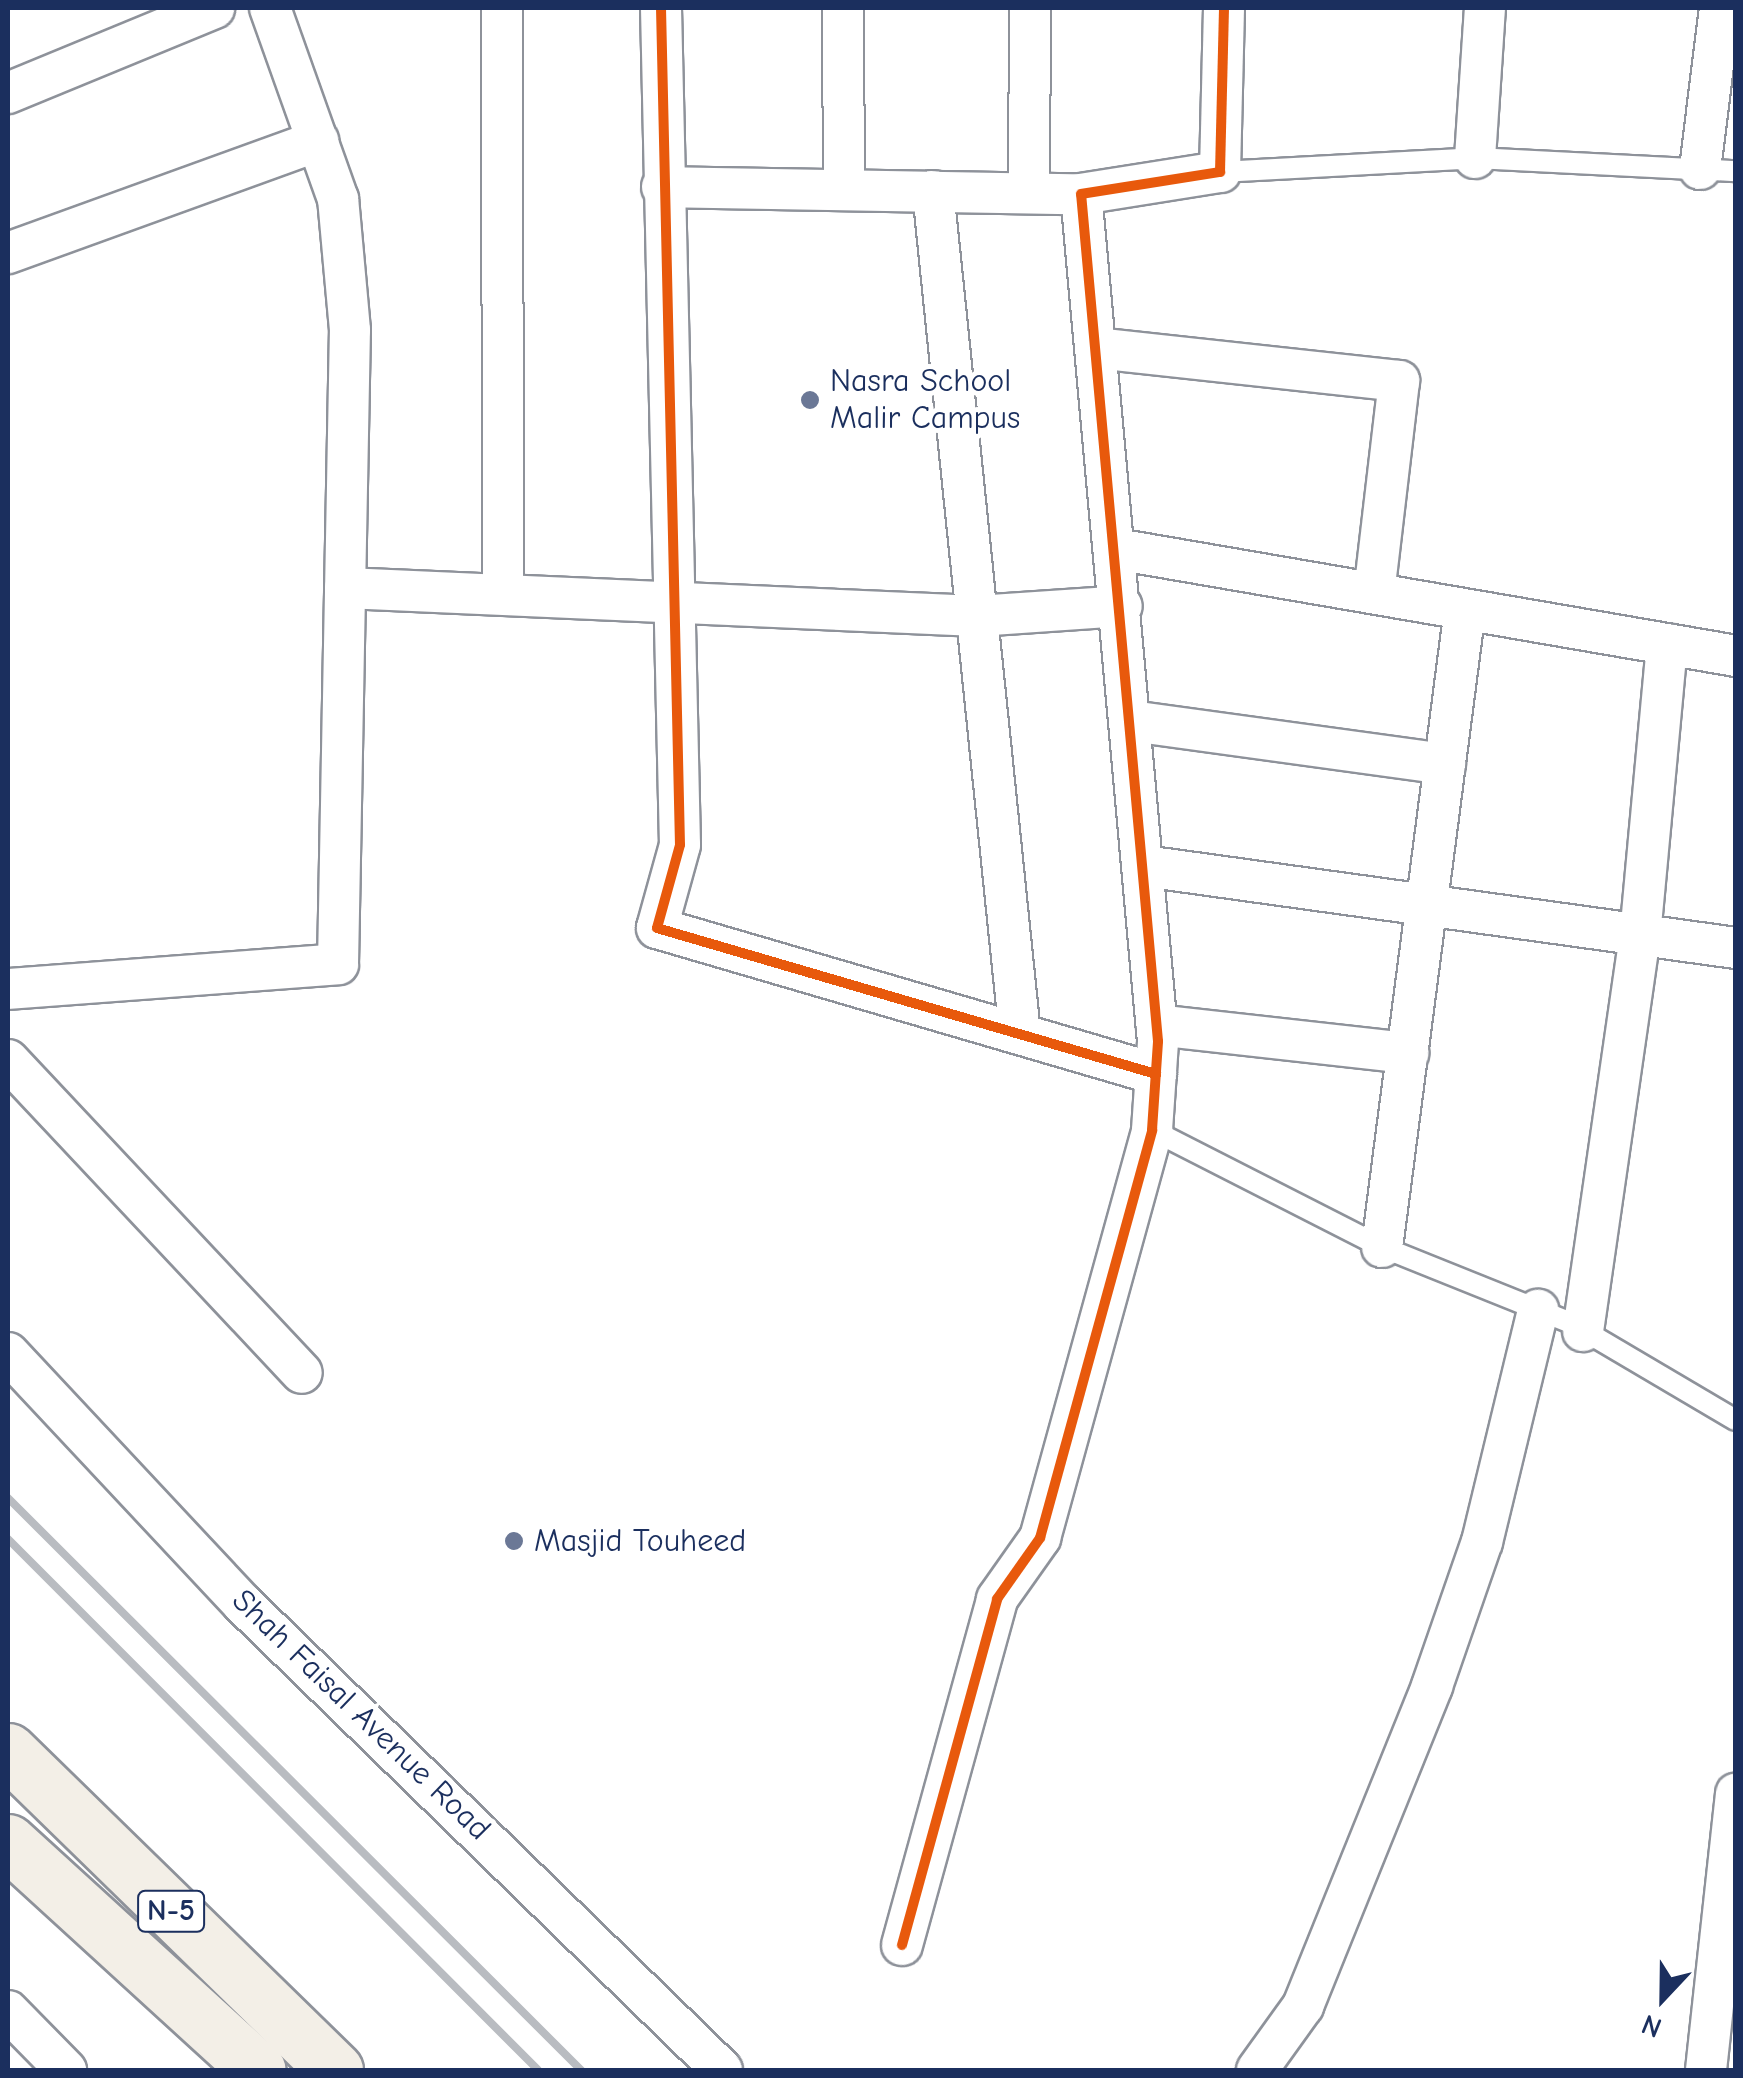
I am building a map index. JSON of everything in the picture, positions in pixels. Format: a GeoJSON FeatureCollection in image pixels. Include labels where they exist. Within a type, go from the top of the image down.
{"type":"FeatureCollection","features":[{"type":"Feature","properties":{"kind":"highway","name":"N-5"},"geometry":{"type":"LineString","coordinates":[[8,1751],[335,2070]]}},
{"type":"Feature","properties":{"kind":"highway","name":"N-5"},"geometry":{"type":"LineString","coordinates":[[8,1842],[258,2070]]}},
{"type":"Feature","properties":{"kind":"street"},"geometry":{"type":"LineString","coordinates":[[8,92],[214,8]]}},
{"type":"Feature","properties":{"kind":"street"},"geometry":{"type":"LineString","coordinates":[[8,990],[338,964],[350,330],[338,200],[270,8]]}},
{"type":"Feature","properties":{"kind":"street"},"geometry":{"type":"LineString","coordinates":[[502,8],[504,592]]}},
{"type":"Feature","properties":{"kind":"street"},"geometry":{"type":"LineString","coordinates":[[662,8],[662,187],[680,844],[657,928],[1156,1074]]}},
{"type":"Feature","properties":{"kind":"street"},"geometry":{"type":"LineString","coordinates":[[843,8],[844,190]]}},
{"type":"Feature","properties":{"kind":"street"},"geometry":{"type":"LineString","coordinates":[[1029,193],[1030,8]]}},
{"type":"Feature","properties":{"kind":"street"},"geometry":{"type":"LineString","coordinates":[[662,187],[1081,194],[1220,172],[1224,8]]}},
{"type":"Feature","properties":{"kind":"street"},"geometry":{"type":"LineString","coordinates":[[1474,158],[1485,8]]}},
{"type":"Feature","properties":{"kind":"street"},"geometry":{"type":"LineString","coordinates":[[1718,170],[1720,8]]}},
{"type":"Feature","properties":{"kind":"street"},"geometry":{"type":"LineString","coordinates":[[8,254],[318,142]]}},
{"type":"Feature","properties":{"kind":"street"},"geometry":{"type":"LineString","coordinates":[[933,191],[1020,1034]]}},
{"type":"Feature","properties":{"kind":"street"},"geometry":{"type":"LineString","coordinates":[[902,1945],[998,1598],[1040,1538],[1152,1130],[1157,1025],[1122,606],[1081,194]]}},
{"type":"Feature","properties":{"kind":"street"},"geometry":{"type":"LineString","coordinates":[[1096,348],[1399,382],[1374,594]]}},
{"type":"Feature","properties":{"kind":"street"},"geometry":{"type":"LineString","coordinates":[[1116,549],[1736,656]]}},
{"type":"Feature","properties":{"kind":"street"},"geometry":{"type":"LineString","coordinates":[[345,588],[671,596],[977,616],[1122,606]]}},
{"type":"Feature","properties":{"kind":"street"},"geometry":{"type":"LineString","coordinates":[[1382,1247],[1465,609]]}},
{"type":"Feature","properties":{"kind":"street"},"geometry":{"type":"LineString","coordinates":[[1583,1330],[1640,936],[1667,644]]}},
{"type":"Feature","properties":{"kind":"street"},"geometry":{"type":"LineString","coordinates":[[1131,722],[1445,764]]}},
{"type":"Feature","properties":{"kind":"street"},"geometry":{"type":"LineString","coordinates":[[1144,866],[1736,948]]}},
{"type":"Feature","properties":{"kind":"street"},"geometry":{"type":"LineString","coordinates":[[1157,1025],[1408,1054]]}},
{"type":"Feature","properties":{"kind":"street"},"geometry":{"type":"LineString","coordinates":[[8,1060],[302,1372]]}},
{"type":"Feature","properties":{"kind":"street"},"geometry":{"type":"LineString","coordinates":[[1256,2070],[1303,2006],[1432,1686],[1482,1542],[1538,1310]]}},
{"type":"Feature","properties":{"kind":"street","name":"Shah Faisal Avenue Road"},"geometry":{"type":"LineString","coordinates":[[8,1353],[243,1604],[722,2070]]}},
{"type":"Feature","properties":{"kind":"street"},"geometry":{"type":"LineString","coordinates":[[1706,2070],[1723,2031],[1736,1794]]}},
{"type":"Feature","properties":{"kind":"street"},"geometry":{"type":"LineString","coordinates":[[8,2011],[66,2070]]}},
{"type":"Feature","properties":{"kind":"lane"},"geometry":{"type":"LineString","coordinates":[[1220,172],[1474,158],[1718,170]]}},
{"type":"Feature","properties":{"kind":"lane"},"geometry":{"type":"LineString","coordinates":[[1152,1130],[1382,1247],[1583,1330],[1736,1420]]}},
{"type":"Feature","properties":{"kind":"railway"},"geometry":{"type":"LineString","coordinates":[[8,1498],[581,2070]]}},
{"type":"Feature","properties":{"kind":"railway"},"geometry":{"type":"LineString","coordinates":[[8,1539],[538,2070]]}},
{"type":"Feature","properties":{"kind":"cycle path"},"geometry":{"type":"LineString","coordinates":[[661,8],[680,845],[657,928],[1156,1074]]}},
{"type":"Feature","properties":{"kind":"cycle path"},"geometry":{"type":"LineString","coordinates":[[902,1945],[997,1599],[1040,1538],[1152,1130],[1158,1041],[1081,194],[1220,172],[1224,8]]}},
{"type":"Feature","properties":{"kind":"place","name":"Nasra School Malir Campus"},"geometry":{"type":"Point","coordinates":[810,400]}},
{"type":"Feature","properties":{"kind":"place","name":"Masjid Touheed"},"geometry":{"type":"Point","coordinates":[514,1541]}}]}
